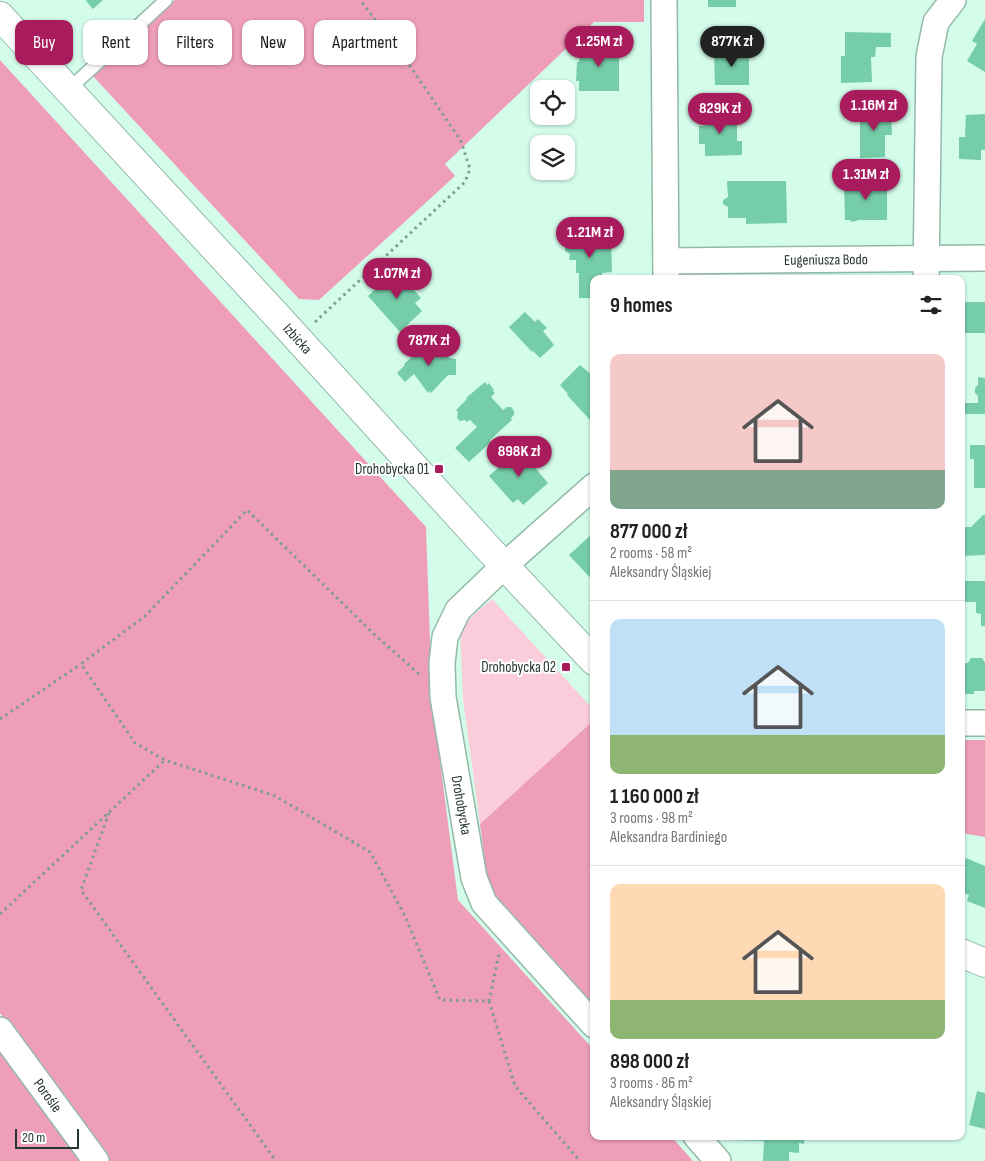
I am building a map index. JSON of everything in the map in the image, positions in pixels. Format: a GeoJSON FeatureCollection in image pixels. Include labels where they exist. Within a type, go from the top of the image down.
{"type":"FeatureCollection","features":[{"type":"Feature","properties":{"kind":"street"},"geometry":{"type":"LineString","coordinates":[[664,0],[666,270]]}},
{"type":"Feature","properties":{"kind":"street"},"geometry":{"type":"LineString","coordinates":[[926,268],[929,57],[936,22],[954,0]]}},
{"type":"Feature","properties":{"kind":"street","name":"Izbicka"},"geometry":{"type":"LineString","coordinates":[[0,16],[590,657]]}},
{"type":"Feature","properties":{"kind":"street","name":"Eugeniusza Bodo"},"geometry":{"type":"LineString","coordinates":[[666,270],[926,268],[985,258]]}},
{"type":"Feature","properties":{"kind":"street","name":"Drohobycka"},"geometry":{"type":"LineString","coordinates":[[590,490],[504,565],[458,610],[445,637],[442,663],[443,697],[474,878],[484,903],[590,1020]]}},
{"type":"Feature","properties":{"kind":"street"},"geometry":{"type":"LineString","coordinates":[[965,723],[985,723]]}},
{"type":"Feature","properties":{"kind":"street"},"geometry":{"type":"LineString","coordinates":[[965,955],[985,963]]}},
{"type":"Feature","properties":{"kind":"street","name":"Porośle"},"geometry":{"type":"LineString","coordinates":[[0,1030],[96,1161]]}},
{"type":"Feature","properties":{"kind":"street"},"geometry":{"type":"LineString","coordinates":[[700,1140],[718,1161]]}},
{"type":"Feature","properties":{"kind":"lane"},"geometry":{"type":"LineString","coordinates":[[68,90],[166,0]]}},
{"type":"Feature","properties":{"kind":"path"},"geometry":{"type":"LineString","coordinates":[[295,336],[312,325],[465,182],[470,169],[461,141],[408,63],[360,0]]}},
{"type":"Feature","properties":{"kind":"path"},"geometry":{"type":"LineString","coordinates":[[0,719],[81,664],[145,616],[247,510],[375,635],[443,697]]}},
{"type":"Feature","properties":{"kind":"path"},"geometry":{"type":"LineString","coordinates":[[81,664],[135,743],[165,760],[275,796],[370,852],[405,916],[440,1000],[489,1001]]}},
{"type":"Feature","properties":{"kind":"path"},"geometry":{"type":"LineString","coordinates":[[0,914],[165,760]]}},
{"type":"Feature","properties":{"kind":"path"},"geometry":{"type":"LineString","coordinates":[[109,813],[81,890],[276,1161]]}},
{"type":"Feature","properties":{"kind":"path"},"geometry":{"type":"LineString","coordinates":[[504,927],[489,1001],[515,1086],[580,1161]]}},
{"type":"Feature","properties":{"kind":"shaded area"},"geometry":{"type":"Polygon","coordinates":[[[175,0],[644,0],[644,22],[594,22],[533,80],[530,80],[530,83],[445,164],[455,176],[319,300],[299,299],[92,75],[103,65],[148,65],[148,24],[175,0]]]}},
{"type":"Feature","properties":{"kind":"shaded area"},"geometry":{"type":"Polygon","coordinates":[[[0,60],[426,527],[432,700],[458,900],[590,1046],[590,1140],[675,1140],[693,1161],[108,1161],[0,1013],[0,60]]]}},
{"type":"Feature","properties":{"kind":"shaded area"},"geometry":{"type":"Polygon","coordinates":[[[492,599],[590,706],[590,724],[480,824],[463,699],[460,627],[492,599]]]}},
{"type":"Feature","properties":{"kind":"shaded area"},"geometry":{"type":"Polygon","coordinates":[[[590,724],[590,1001],[488,887],[480,824],[590,724]]]}},
{"type":"Feature","properties":{"kind":"shaded area"},"geometry":{"type":"Polygon","coordinates":[[[965,740],[985,740],[985,837],[965,834],[965,740]]]}},
{"type":"Feature","properties":{"kind":"shaded area"},"geometry":{"type":"Polygon","coordinates":[[[0,1046],[85,1161],[0,1161],[0,1046]]]}},
{"type":"Feature","properties":{"kind":"building"},"geometry":{"type":"Polygon","coordinates":[[[87,0],[103,0],[93,9],[87,0]]]}},
{"type":"Feature","properties":{"kind":"building"},"geometry":{"type":"Polygon","coordinates":[[[708,0],[736,0],[736,7],[708,7],[708,0]]]}},
{"type":"Feature","properties":{"kind":"building"},"geometry":{"type":"Polygon","coordinates":[[[985,19],[985,72],[967,61],[977,44],[972,41],[985,19]]]}},
{"type":"Feature","properties":{"kind":"building"},"geometry":{"type":"Polygon","coordinates":[[[845,32],[891,33],[891,47],[876,47],[875,57],[871,57],[872,82],[841,83],[841,56],[845,56],[845,32]]]}},
{"type":"Feature","properties":{"kind":"building"},"geometry":{"type":"Polygon","coordinates":[[[591,39],[613,39],[613,52],[619,51],[619,91],[579,91],[579,81],[576,81],[577,62],[579,62],[580,52],[591,52],[591,39]]]}},
{"type":"Feature","properties":{"kind":"building"},"geometry":{"type":"Polygon","coordinates":[[[714,52],[749,52],[749,85],[715,85],[714,52]]]}},
{"type":"Feature","properties":{"kind":"building"},"geometry":{"type":"Polygon","coordinates":[[[891,109],[892,135],[885,135],[885,157],[860,158],[860,110],[891,109]]]}},
{"type":"Feature","properties":{"kind":"building"},"geometry":{"type":"Polygon","coordinates":[[[705,114],[737,114],[737,141],[742,141],[742,155],[705,156],[705,144],[699,144],[699,126],[705,126],[705,114]]]}},
{"type":"Feature","properties":{"kind":"building"},"geometry":{"type":"Polygon","coordinates":[[[985,114],[985,150],[981,150],[981,160],[959,159],[959,137],[965,137],[966,115],[985,114]]]}},
{"type":"Feature","properties":{"kind":"building"},"geometry":{"type":"Polygon","coordinates":[[[727,181],[786,181],[787,223],[746,224],[746,218],[728,218],[728,207],[723,204],[723,200],[728,197],[727,181]]]}},
{"type":"Feature","properties":{"kind":"building"},"geometry":{"type":"Polygon","coordinates":[[[854,181],[861,183],[887,183],[887,220],[859,220],[852,222],[845,220],[844,183],[853,183],[854,181]]]}},
{"type":"Feature","properties":{"kind":"building"},"geometry":{"type":"Polygon","coordinates":[[[592,231],[611,234],[612,272],[602,273],[602,275],[590,275],[590,298],[579,298],[579,273],[576,273],[576,260],[569,260],[570,254],[565,251],[565,243],[570,240],[569,234],[590,234],[592,231]]]}},
{"type":"Feature","properties":{"kind":"building"},"geometry":{"type":"Polygon","coordinates":[[[399,267],[408,276],[404,279],[421,298],[415,303],[422,311],[400,332],[368,296],[399,267]]]}},
{"type":"Feature","properties":{"kind":"building"},"geometry":{"type":"Polygon","coordinates":[[[965,302],[985,302],[985,333],[965,333],[965,302]]]}},
{"type":"Feature","properties":{"kind":"building"},"geometry":{"type":"Polygon","coordinates":[[[525,312],[535,322],[538,319],[547,328],[543,331],[554,345],[540,358],[509,327],[525,312]]]}},
{"type":"Feature","properties":{"kind":"building"},"geometry":{"type":"Polygon","coordinates":[[[431,339],[449,358],[456,359],[456,375],[448,375],[431,393],[430,391],[428,393],[414,374],[405,382],[397,373],[431,339]]]}},
{"type":"Feature","properties":{"kind":"building"},"geometry":{"type":"Polygon","coordinates":[[[580,365],[590,374],[590,420],[567,395],[560,385],[580,365]]]}},
{"type":"Feature","properties":{"kind":"building"},"geometry":{"type":"Polygon","coordinates":[[[978,377],[985,378],[985,414],[965,414],[965,403],[978,403],[975,388],[978,385],[978,377]]]}},
{"type":"Feature","properties":{"kind":"building"},"geometry":{"type":"Polygon","coordinates":[[[485,382],[487,385],[489,383],[494,390],[495,393],[491,397],[503,410],[511,407],[514,415],[511,418],[512,420],[490,440],[491,442],[469,462],[455,448],[477,427],[470,420],[467,422],[465,420],[460,421],[457,418],[458,412],[456,410],[466,398],[485,382]]]}},
{"type":"Feature","properties":{"kind":"building"},"geometry":{"type":"Polygon","coordinates":[[[970,445],[985,445],[985,488],[974,488],[974,459],[970,459],[970,445]]]}},
{"type":"Feature","properties":{"kind":"building"},"geometry":{"type":"Polygon","coordinates":[[[519,449],[548,483],[523,505],[518,499],[513,503],[489,476],[519,449]]]}},
{"type":"Feature","properties":{"kind":"building"},"geometry":{"type":"Polygon","coordinates":[[[985,515],[985,555],[965,556],[965,527],[971,527],[985,515]]]}},
{"type":"Feature","properties":{"kind":"building"},"geometry":{"type":"Polygon","coordinates":[[[590,536],[590,578],[569,555],[590,536]]]}},
{"type":"Feature","properties":{"kind":"building"},"geometry":{"type":"Polygon","coordinates":[[[965,581],[985,581],[985,626],[981,626],[981,614],[976,613],[976,602],[965,602],[965,581]]]}},
{"type":"Feature","properties":{"kind":"building"},"geometry":{"type":"Polygon","coordinates":[[[971,658],[982,658],[985,663],[985,691],[974,691],[974,694],[965,694],[965,663],[968,663],[971,658]]]}},
{"type":"Feature","properties":{"kind":"building"},"geometry":{"type":"Polygon","coordinates":[[[966,858],[985,866],[985,908],[967,901],[969,895],[965,894],[966,858]]]}},
{"type":"Feature","properties":{"kind":"building"},"geometry":{"type":"Polygon","coordinates":[[[977,1091],[985,1093],[985,1129],[969,1125],[977,1091]]]}},
{"type":"Feature","properties":{"kind":"building"},"geometry":{"type":"Polygon","coordinates":[[[730,1140],[804,1140],[804,1144],[799,1143],[799,1153],[789,1152],[789,1161],[763,1161],[764,1141],[730,1140]]]}},
{"type":"Feature","properties":{"kind":"place","name":"Drohobycka 01"},"geometry":{"type":"Point","coordinates":[439,469]}},
{"type":"Feature","properties":{"kind":"place","name":"Drohobycka 02"},"geometry":{"type":"Point","coordinates":[566,667]}}]}
